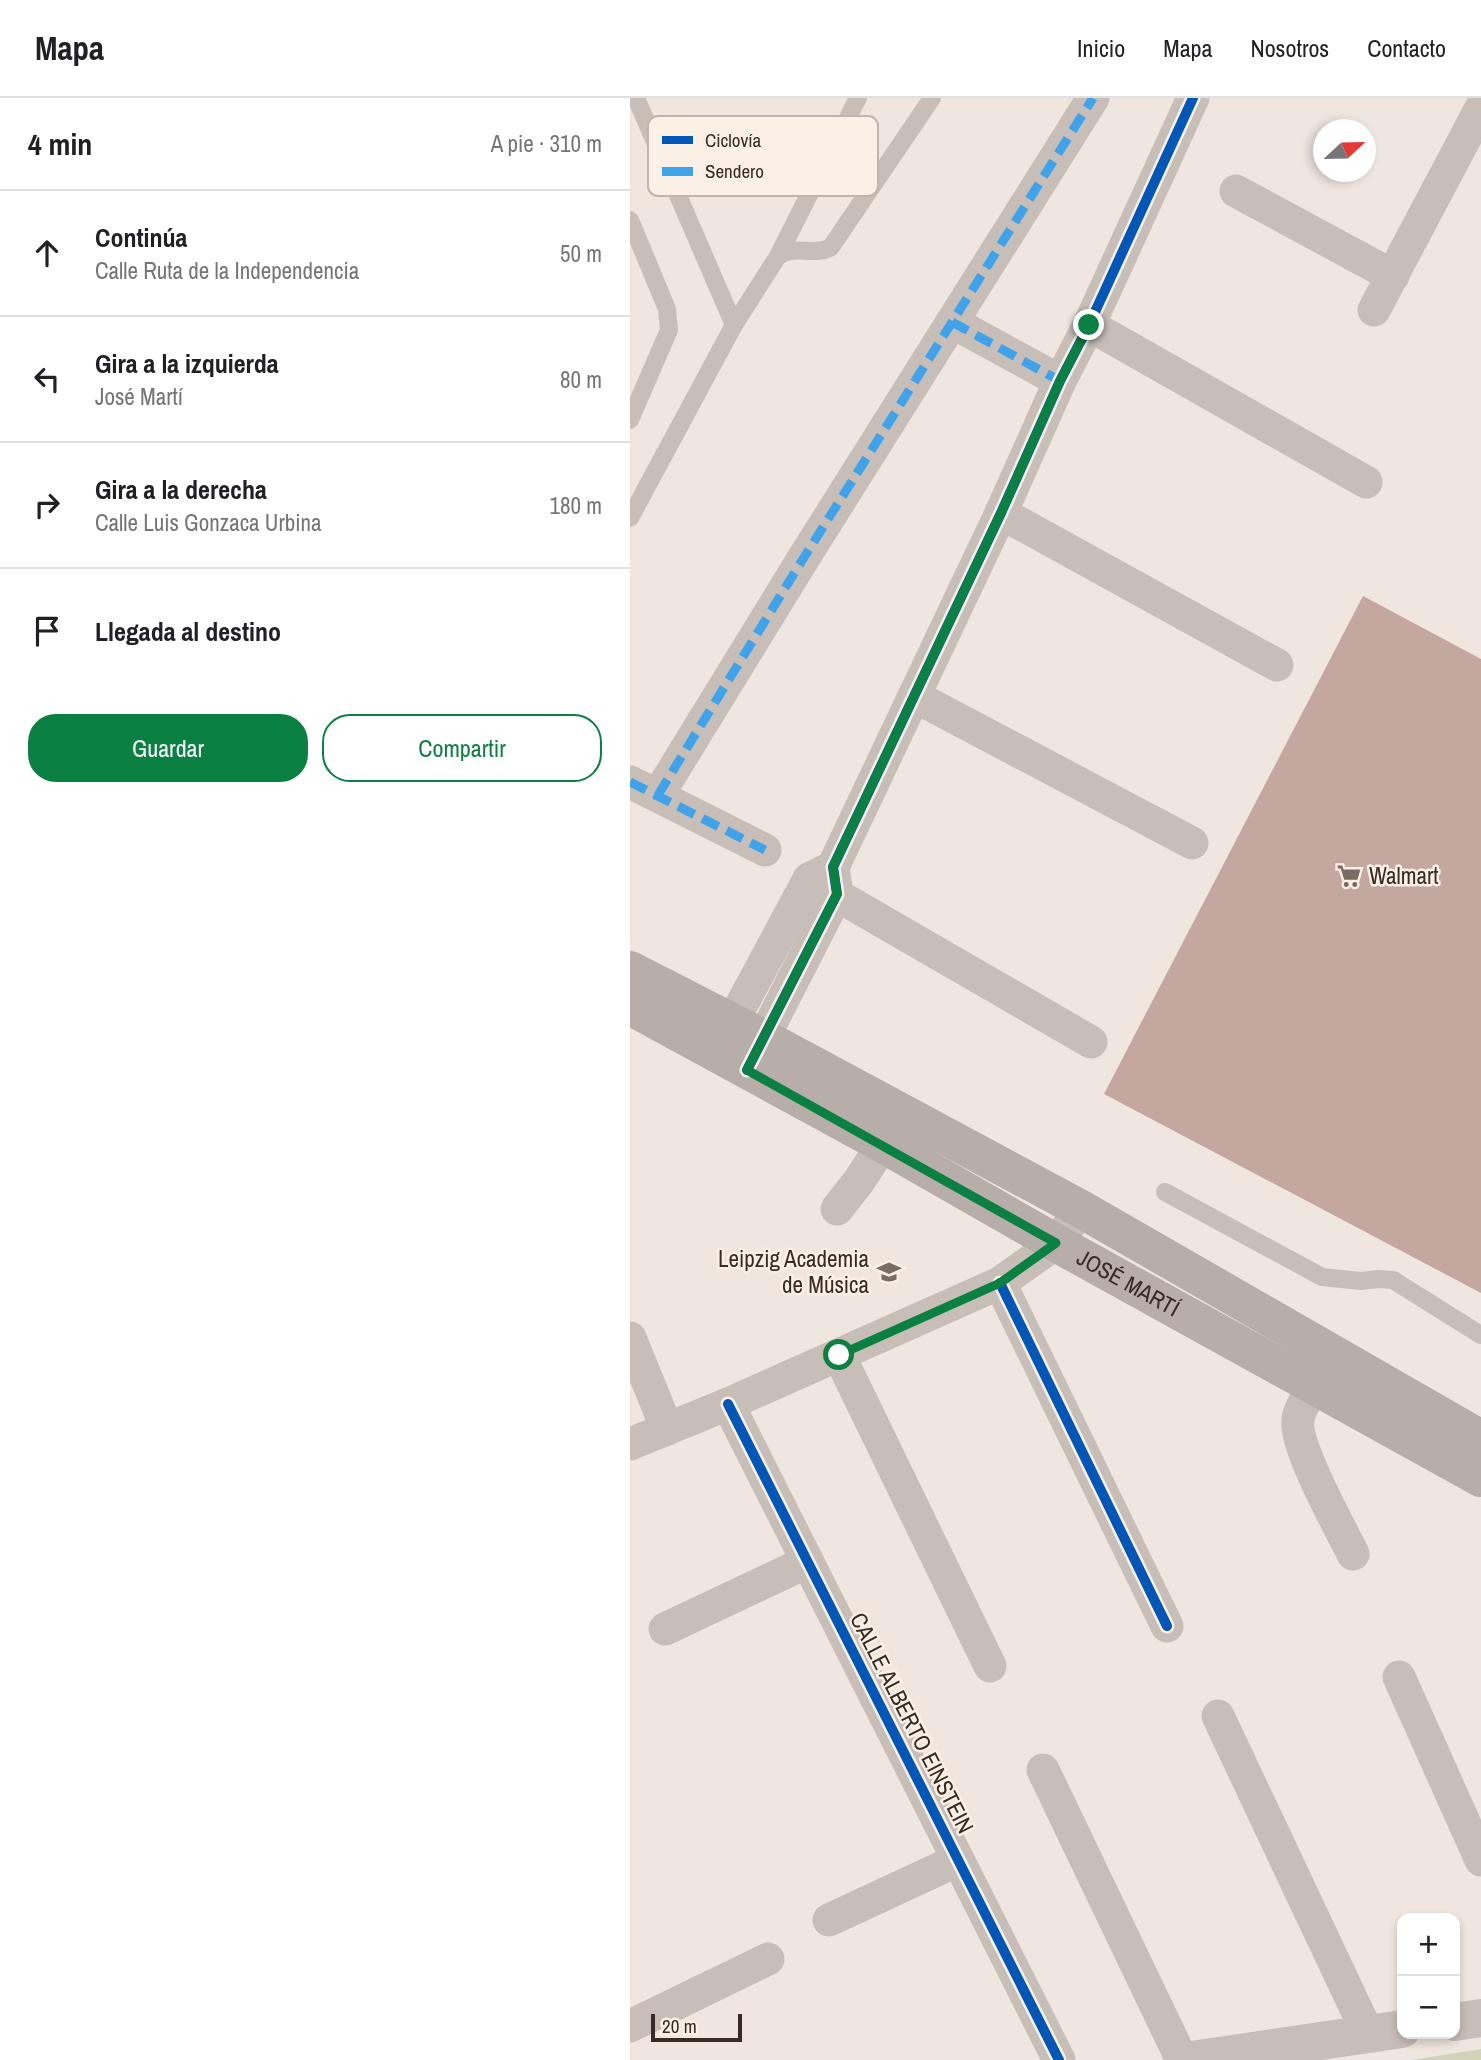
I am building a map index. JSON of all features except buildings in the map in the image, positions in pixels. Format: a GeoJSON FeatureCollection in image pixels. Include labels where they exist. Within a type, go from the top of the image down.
{"type":"FeatureCollection","features":[{"type":"Feature","properties":{"kind":"main road","name":"JOSÉ MARTÍ"},"geometry":{"type":"LineString","coordinates":[[630,970],[883,1144],[1314,1386],[1478,1461]]}},
{"type":"Feature","properties":{"kind":"main road","name":"JOSÉ MARTÍ"},"geometry":{"type":"LineString","coordinates":[[630,1006],[740,1046],[1081,1209],[1478,1461]]}},
{"type":"Feature","properties":{"kind":"street"},"geometry":{"type":"LineString","coordinates":[[765,850],[644,789],[952,322],[1093,98]]}},
{"type":"Feature","properties":{"kind":"street"},"geometry":{"type":"LineString","coordinates":[[740,1046],[826,880],[1194,98]]}},
{"type":"Feature","properties":{"kind":"street"},"geometry":{"type":"LineString","coordinates":[[1374,310],[1481,108]]}},
{"type":"Feature","properties":{"kind":"street"},"geometry":{"type":"LineString","coordinates":[[1236,191],[1393,275]]}},
{"type":"Feature","properties":{"kind":"street"},"geometry":{"type":"LineString","coordinates":[[952,322],[1060,381]]}},
{"type":"Feature","properties":{"kind":"street"},"geometry":{"type":"LineString","coordinates":[[1089,325],[1366,482]]}},
{"type":"Feature","properties":{"kind":"street"},"geometry":{"type":"LineString","coordinates":[[1001,513],[1277,665]]}},
{"type":"Feature","properties":{"kind":"street"},"geometry":{"type":"LineString","coordinates":[[914,696],[1192,843]]}},
{"type":"Feature","properties":{"kind":"street"},"geometry":{"type":"LineString","coordinates":[[826,880],[1091,1042]]}},
{"type":"Feature","properties":{"kind":"street"},"geometry":{"type":"LineString","coordinates":[[837,1209],[883,1144]]}},
{"type":"Feature","properties":{"kind":"street"},"geometry":{"type":"LineString","coordinates":[[630,1444],[728,1404],[1000,1283],[1056,1243],[1081,1209]]}},
{"type":"Feature","properties":{"kind":"street"},"geometry":{"type":"LineString","coordinates":[[1000,1283],[1167,1626]]}},
{"type":"Feature","properties":{"kind":"street"},"geometry":{"type":"LineString","coordinates":[[630,1338],[667,1429]]}},
{"type":"Feature","properties":{"kind":"street"},"geometry":{"type":"LineString","coordinates":[[839,1355],[990,1666]]}},
{"type":"Feature","properties":{"kind":"street"},"geometry":{"type":"LineString","coordinates":[[1314,1386],[1297,1420],[1298,1436],[1353,1555]]}},
{"type":"Feature","properties":{"kind":"street","name":"CALLE ALBERTO EINSTEIN"},"geometry":{"type":"LineString","coordinates":[[728,1404],[1059,2060]]}},
{"type":"Feature","properties":{"kind":"street"},"geometry":{"type":"LineString","coordinates":[[665,1629],[807,1562]]}},
{"type":"Feature","properties":{"kind":"street"},"geometry":{"type":"LineString","coordinates":[[1398,1677],[1481,1860]]}},
{"type":"Feature","properties":{"kind":"street"},"geometry":{"type":"LineString","coordinates":[[1192,2060],[1385,2032],[1218,1716]]}},
{"type":"Feature","properties":{"kind":"street"},"geometry":{"type":"LineString","coordinates":[[1043,1770],[1182,2060]]}},
{"type":"Feature","properties":{"kind":"street"},"geometry":{"type":"LineString","coordinates":[[829,1920],[958,1860]]}},
{"type":"Feature","properties":{"kind":"street"},"geometry":{"type":"LineString","coordinates":[[630,2026],[768,1959]]}},
{"type":"Feature","properties":{"kind":"street"},"geometry":{"type":"LineString","coordinates":[[1460,2021],[1481,2018]]}},
{"type":"Feature","properties":{"kind":"lane"},"geometry":{"type":"LineString","coordinates":[[636,98],[648,126]]}},
{"type":"Feature","properties":{"kind":"lane"},"geometry":{"type":"LineString","coordinates":[[849,116],[858,98]]}},
{"type":"Feature","properties":{"kind":"lane"},"geometry":{"type":"LineString","coordinates":[[878,178],[932,98]]}},
{"type":"Feature","properties":{"kind":"lane"},"geometry":{"type":"LineString","coordinates":[[678,196],[734,326]]}},
{"type":"Feature","properties":{"kind":"lane"},"geometry":{"type":"LineString","coordinates":[[630,518],[635,498],[734,326],[778,256],[808,196]]}},
{"type":"Feature","properties":{"kind":"lane"},"geometry":{"type":"LineString","coordinates":[[778,256],[792,250],[824,251],[831,247],[866,196]]}},
{"type":"Feature","properties":{"kind":"lane"},"geometry":{"type":"LineString","coordinates":[[630,220],[669,319],[669,331],[632,409]]}},
{"type":"Feature","properties":{"kind":"lane"},"geometry":{"type":"LineString","coordinates":[[1165,1192],[1322,1277],[1361,1281],[1393,1280],[1481,1335]]}},
{"type":"Feature","properties":{"kind":"green space"},"geometry":{"type":"Polygon","coordinates":[[[1481,2049],[1481,2060],[1412,2060],[1481,2049]]]}},
{"type":"Feature","properties":{"kind":"marked path"},"geometry":{"type":"LineString","coordinates":[[658,795],[1093,98]]}},
{"type":"Feature","properties":{"kind":"marked path"},"geometry":{"type":"LineString","coordinates":[[952,322],[1060,381]]}},
{"type":"Feature","properties":{"kind":"marked path"},"geometry":{"type":"LineString","coordinates":[[630,782],[765,850]]}},
{"type":"Feature","properties":{"kind":"cycle path"},"geometry":{"type":"LineString","coordinates":[[747,1070],[837,894],[833,867],[1193,98]]}},
{"type":"Feature","properties":{"kind":"cycle path"},"geometry":{"type":"LineString","coordinates":[[1000,1283],[1167,1626]]}},
{"type":"Feature","properties":{"kind":"cycle path"},"geometry":{"type":"LineString","coordinates":[[728,1404],[1059,2060]]}},
{"type":"Feature","properties":{"kind":"place","name":"Walmart"},"geometry":{"type":"Point","coordinates":[1349,876]}},
{"type":"Feature","properties":{"kind":"place","name":"Leipzig Academia de Música"},"geometry":{"type":"Point","coordinates":[889,1272]}},
{"type":"Feature","properties":{"kind":"route"},"geometry":{"type":"LineString","coordinates":[[839,1355],[1000,1283],[1056,1243],[747,1070],[837,894],[833,867],[1001,513],[1060,381],[1089,325]]}}]}
